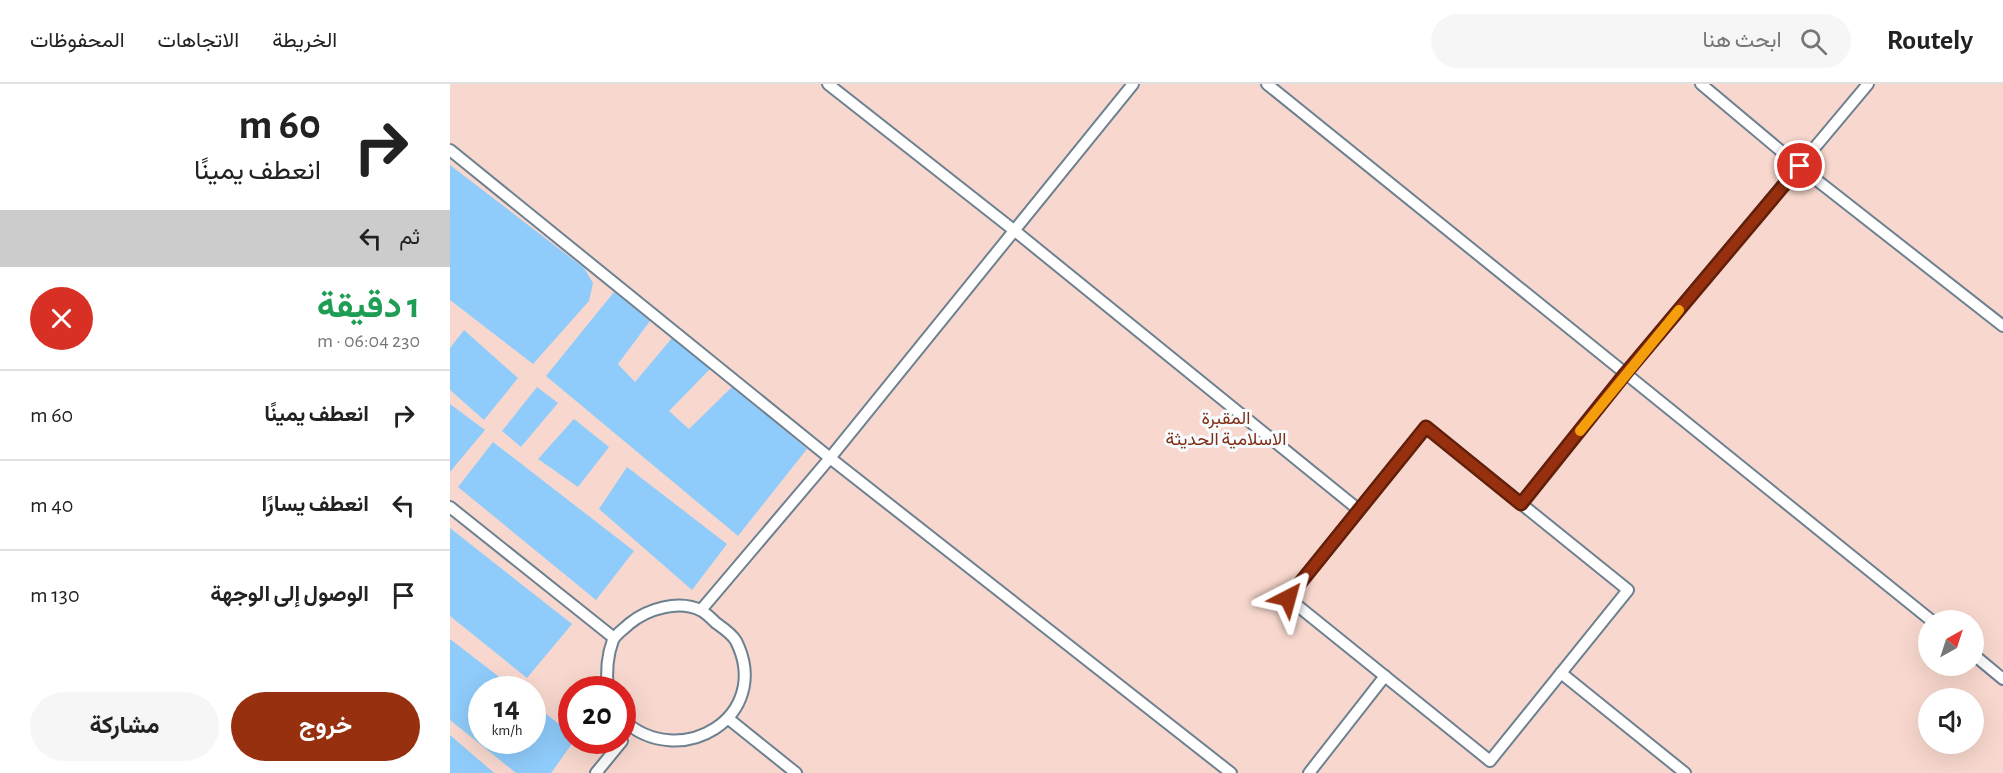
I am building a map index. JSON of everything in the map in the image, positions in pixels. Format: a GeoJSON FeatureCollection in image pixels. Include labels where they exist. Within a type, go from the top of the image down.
{"type":"FeatureCollection","features":[{"type":"Feature","properties":{"kind":"lane"},"geometry":{"type":"LineString","coordinates":[[828,84],[1015,231],[1359,510]]}},
{"type":"Feature","properties":{"kind":"lane"},"geometry":{"type":"LineString","coordinates":[[701,610],[830,458],[1133,84]]}},
{"type":"Feature","properties":{"kind":"lane"},"geometry":{"type":"LineString","coordinates":[[1267,84],[1918,610]]}},
{"type":"Feature","properties":{"kind":"lane"},"geometry":{"type":"LineString","coordinates":[[1701,84],[1800,166],[2003,326]]}},
{"type":"Feature","properties":{"kind":"lane"},"geometry":{"type":"LineString","coordinates":[[1521,504],[1625,374],[1868,84]]}},
{"type":"Feature","properties":{"kind":"lane"},"geometry":{"type":"LineString","coordinates":[[450,150],[830,458],[1231,773]]}},
{"type":"Feature","properties":{"kind":"lane"},"geometry":{"type":"LineString","coordinates":[[1426,427],[1628,590],[1490,761],[1288,598],[1359,510],[1426,427]]}},
{"type":"Feature","properties":{"kind":"lane"},"geometry":{"type":"LineString","coordinates":[[450,507],[614,638]]}},
{"type":"Feature","properties":{"kind":"lane"},"geometry":{"type":"LineString","coordinates":[[607,676],[614,638],[638,617],[658,608],[680,606],[701,610],[735,638],[743,658],[746,680],[741,701],[730,720],[714,734],[694,743],[672,745],[650,741],[636,732]]}},
{"type":"Feature","properties":{"kind":"lane"},"geometry":{"type":"LineString","coordinates":[[1984,663],[2003,679]]}},
{"type":"Feature","properties":{"kind":"lane"},"geometry":{"type":"LineString","coordinates":[[1561,673],[1685,773]]}},
{"type":"Feature","properties":{"kind":"lane"},"geometry":{"type":"LineString","coordinates":[[1309,773],[1385,676]]}},
{"type":"Feature","properties":{"kind":"lane"},"geometry":{"type":"LineString","coordinates":[[730,720],[796,773]]}},
{"type":"Feature","properties":{"kind":"lane"},"geometry":{"type":"LineString","coordinates":[[596,773],[611,754]]}},
{"type":"Feature","properties":{"kind":"green space","name":"المقبرة الاسلامية الحديثة"},"geometry":{"type":"Polygon","coordinates":[[[450,84],[2003,84],[2003,773],[450,773],[450,84]]]}},
{"type":"Feature","properties":{"kind":"building"},"geometry":{"type":"Polygon","coordinates":[[[450,165],[584,268],[593,283],[589,301],[533,364],[450,300],[450,165]]]}},
{"type":"Feature","properties":{"kind":"building"},"geometry":{"type":"Polygon","coordinates":[[[614,292],[650,321],[618,364],[635,382],[672,338],[710,369],[669,411],[689,429],[732,387],[807,449],[738,536],[546,376],[614,292]]]}},
{"type":"Feature","properties":{"kind":"building"},"geometry":{"type":"Polygon","coordinates":[[[464,330],[518,378],[484,420],[450,390],[450,348],[464,330]]]}},
{"type":"Feature","properties":{"kind":"building"},"geometry":{"type":"Polygon","coordinates":[[[537,387],[558,403],[521,447],[502,431],[537,387]]]}},
{"type":"Feature","properties":{"kind":"building"},"geometry":{"type":"Polygon","coordinates":[[[450,404],[485,430],[450,472],[450,404]]]}},
{"type":"Feature","properties":{"kind":"building"},"geometry":{"type":"Polygon","coordinates":[[[574,419],[609,447],[578,487],[538,459],[574,419]]]}},
{"type":"Feature","properties":{"kind":"building"},"geometry":{"type":"Polygon","coordinates":[[[493,442],[634,551],[596,600],[458,487],[493,442]]]}},
{"type":"Feature","properties":{"kind":"building"},"geometry":{"type":"Polygon","coordinates":[[[627,467],[727,544],[692,590],[599,509],[627,467]]]}},
{"type":"Feature","properties":{"kind":"building"},"geometry":{"type":"Polygon","coordinates":[[[450,528],[572,624],[529,676],[525,676],[450,616],[450,528]]]}},
{"type":"Feature","properties":{"kind":"building"},"geometry":{"type":"Polygon","coordinates":[[[450,639],[498,676],[468,676],[468,734],[450,720],[450,639]]]}},
{"type":"Feature","properties":{"kind":"building"},"geometry":{"type":"Polygon","coordinates":[[[546,714],[558,723],[558,754],[565,754],[551,773],[516,773],[492,754],[546,754],[546,714]]]}},
{"type":"Feature","properties":{"kind":"building"},"geometry":{"type":"Polygon","coordinates":[[[450,735],[468,751],[468,754],[472,754],[494,773],[450,773],[450,735]]]}},
{"type":"Feature","properties":{"kind":"slow traffic"},"geometry":{"type":"LineString","coordinates":[[1580,431],[1679,310]]}},
{"type":"Feature","properties":{"kind":"route"},"geometry":{"type":"LineString","coordinates":[[1288,598],[1426,427],[1521,504],[1625,374],[1800,166]]}}]}
